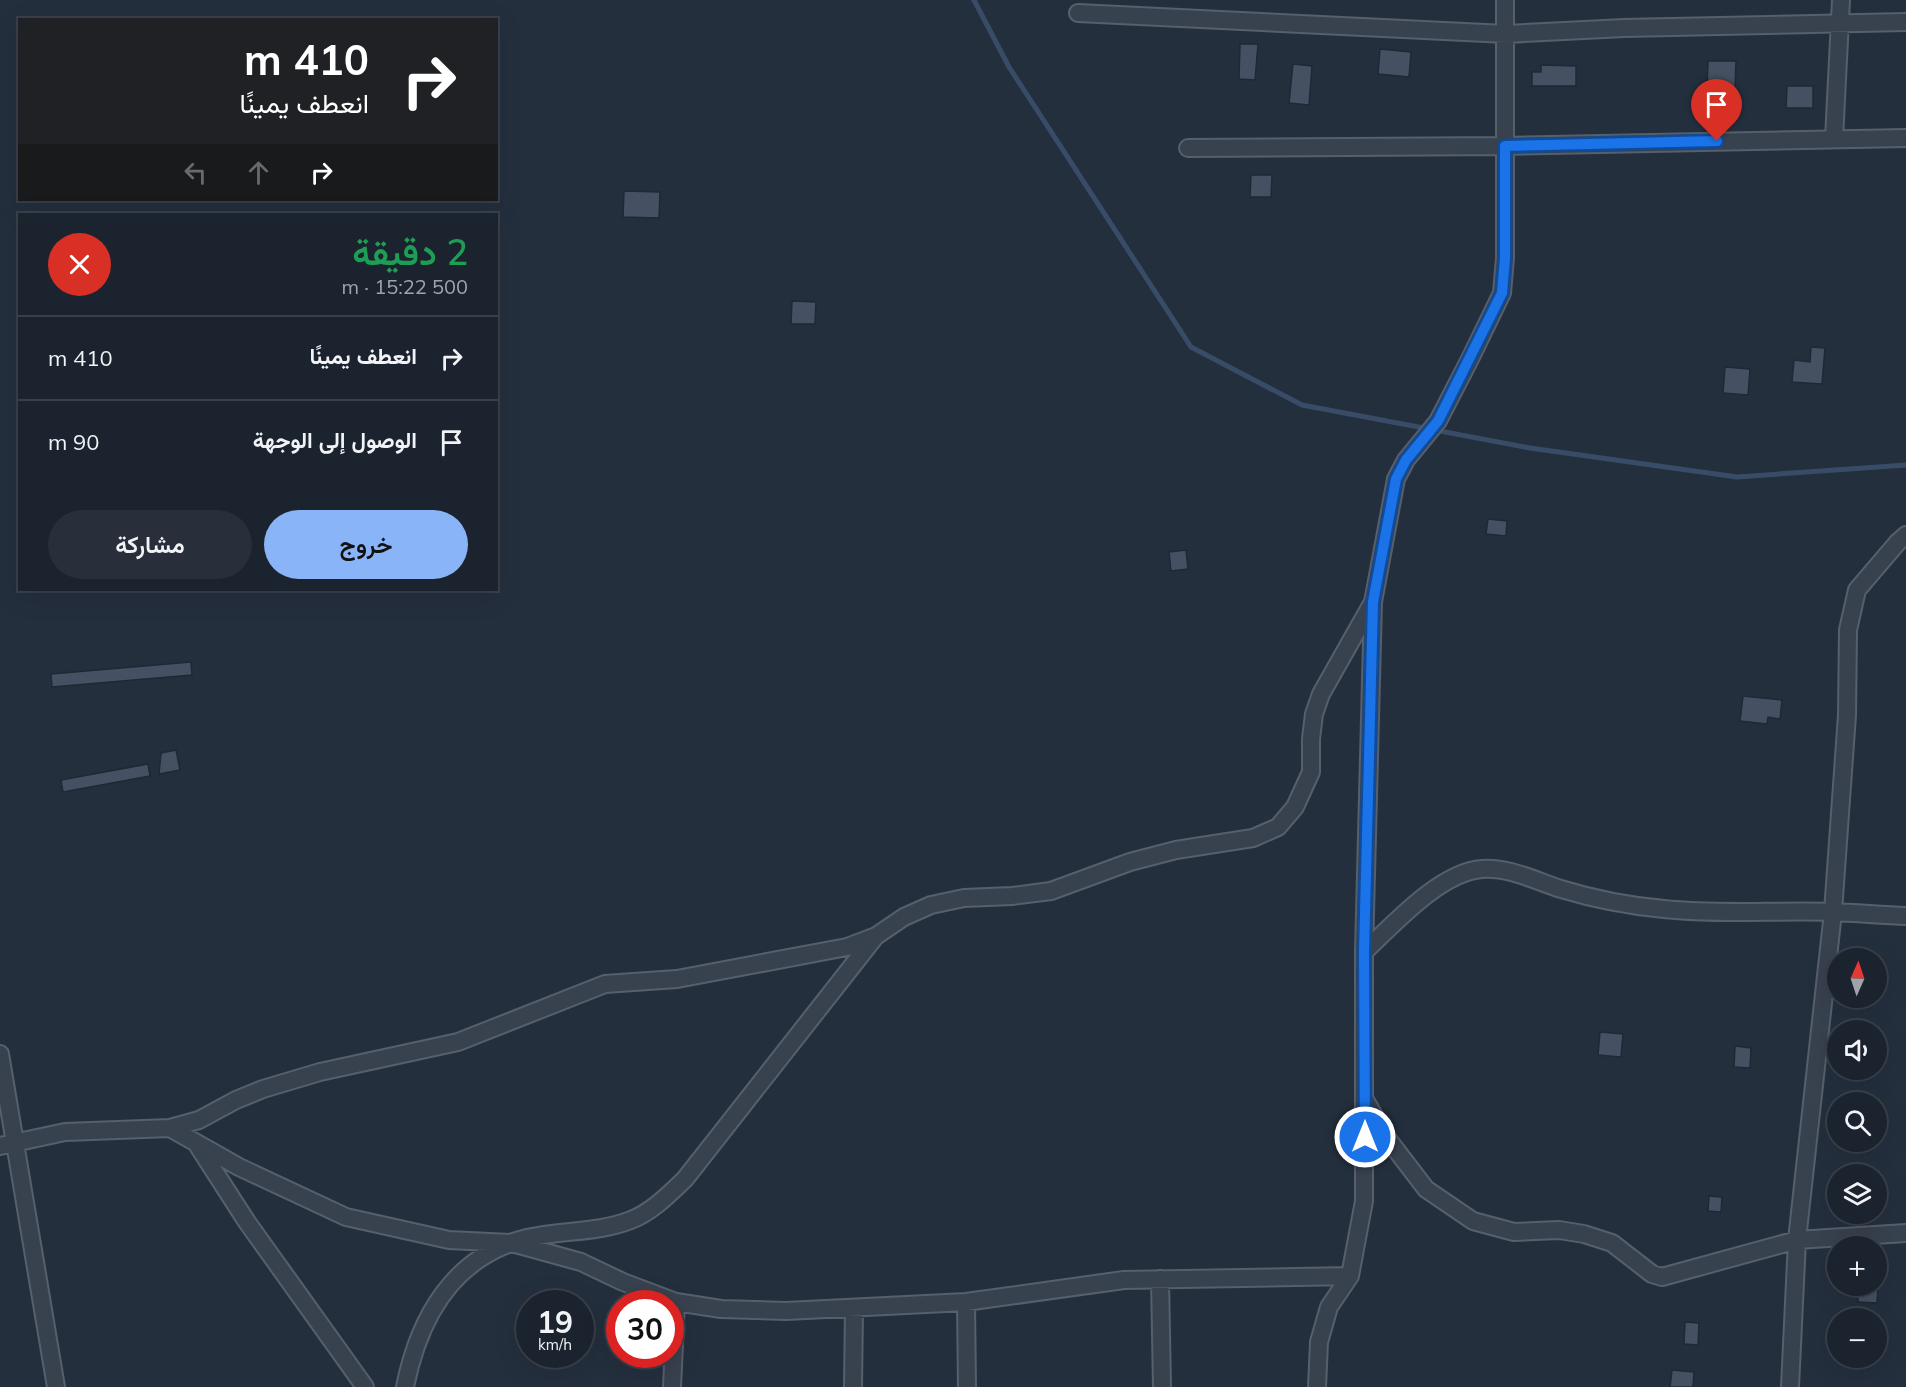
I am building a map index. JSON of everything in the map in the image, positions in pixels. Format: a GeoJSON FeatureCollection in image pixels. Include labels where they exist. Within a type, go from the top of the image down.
{"type":"FeatureCollection","features":[{"type":"Feature","properties":{"kind":"street"},"geometry":{"type":"LineString","coordinates":[[1317,1387],[1319,1342],[1329,1307],[1350,1276],[1364,1201],[1364,952],[1373,602],[1396,479],[1406,460],[1438,421],[1502,293],[1505,258],[1505,0]]}},
{"type":"Feature","properties":{"kind":"street"},"geometry":{"type":"LineString","coordinates":[[1834,139],[1842,24],[1841,0]]}},
{"type":"Feature","properties":{"kind":"street"},"geometry":{"type":"LineString","coordinates":[[1078,13],[1506,34],[1624,28],[1906,22]]}},
{"type":"Feature","properties":{"kind":"street"},"geometry":{"type":"LineString","coordinates":[[1188,148],[1505,146],[1906,138]]}},
{"type":"Feature","properties":{"kind":"street"},"geometry":{"type":"LineString","coordinates":[[1790,1387],[1797,1240],[1833,912],[1846,715],[1848,630],[1857,590],[1906,535]]}},
{"type":"Feature","properties":{"kind":"street"},"geometry":{"type":"LineString","coordinates":[[8,1144],[65,1132],[170,1128],[199,1120],[236,1100],[263,1089],[320,1072],[458,1042],[605,984],[677,979],[847,947],[876,936],[904,917],[931,904],[964,898],[1012,896],[1051,891],[1130,862],[1176,850],[1253,838],[1278,827],[1294,807],[1311,772],[1311,739],[1314,714],[1320,694],[1373,602]]}},
{"type":"Feature","properties":{"kind":"street"},"geometry":{"type":"LineString","coordinates":[[1364,952],[1427,895],[1448,880],[1481,869],[1516,873],[1562,889],[1610,901],[1664,909],[1719,912],[1833,912],[1906,916]]}},
{"type":"Feature","properties":{"kind":"street"},"geometry":{"type":"LineString","coordinates":[[405,1387],[409,1366],[432,1308],[450,1284],[469,1265],[494,1250],[527,1238],[607,1227],[632,1220],[657,1204],[685,1179],[876,936]]}},
{"type":"Feature","properties":{"kind":"street"},"geometry":{"type":"LineString","coordinates":[[0,1054],[8,1144],[56,1387]]}},
{"type":"Feature","properties":{"kind":"street"},"geometry":{"type":"LineString","coordinates":[[1365,1100],[1388,1138],[1426,1190],[1473,1221],[1514,1232],[1559,1230],[1584,1234],[1612,1243],[1652,1274],[1662,1277],[1797,1240],[1906,1233]]}},
{"type":"Feature","properties":{"kind":"street"},"geometry":{"type":"LineString","coordinates":[[170,1128],[250,1172],[346,1216],[449,1240],[512,1244],[581,1262],[644,1290]]}},
{"type":"Feature","properties":{"kind":"street"},"geometry":{"type":"LineString","coordinates":[[196,1142],[247,1222],[365,1387]]}},
{"type":"Feature","properties":{"kind":"street"},"geometry":{"type":"LineString","coordinates":[[684,1303],[721,1309],[786,1311],[966,1302],[1124,1280],[1350,1276]]}},
{"type":"Feature","properties":{"kind":"street"},"geometry":{"type":"LineString","coordinates":[[1160,1279],[1162,1387]]}},
{"type":"Feature","properties":{"kind":"street"},"geometry":{"type":"LineString","coordinates":[[966,1302],[967,1387]]}},
{"type":"Feature","properties":{"kind":"street"},"geometry":{"type":"LineString","coordinates":[[853,1387],[854,1308]]}},
{"type":"Feature","properties":{"kind":"street"},"geometry":{"type":"LineString","coordinates":[[672,1387],[673,1368]]}},
{"type":"Feature","properties":{"kind":"building"},"geometry":{"type":"Polygon","coordinates":[[[1240,44],[1258,44],[1255,80],[1239,79],[1240,44]]]}},
{"type":"Feature","properties":{"kind":"building"},"geometry":{"type":"Polygon","coordinates":[[[1380,49],[1411,52],[1409,77],[1378,74],[1380,49]]]}},
{"type":"Feature","properties":{"kind":"building"},"geometry":{"type":"Polygon","coordinates":[[[1708,61],[1736,61],[1734,114],[1706,113],[1708,61]]]}},
{"type":"Feature","properties":{"kind":"building"},"geometry":{"type":"Polygon","coordinates":[[[1293,64],[1312,66],[1309,105],[1289,103],[1293,64]]]}},
{"type":"Feature","properties":{"kind":"building"},"geometry":{"type":"Polygon","coordinates":[[[1541,65],[1576,66],[1576,86],[1532,86],[1532,72],[1541,72],[1541,65]]]}},
{"type":"Feature","properties":{"kind":"building"},"geometry":{"type":"Polygon","coordinates":[[[1787,86],[1813,86],[1813,108],[1786,108],[1787,86]]]}},
{"type":"Feature","properties":{"kind":"building"},"geometry":{"type":"Polygon","coordinates":[[[1251,175],[1272,175],[1271,197],[1250,197],[1251,175]]]}},
{"type":"Feature","properties":{"kind":"building"},"geometry":{"type":"Polygon","coordinates":[[[624,191],[660,192],[659,218],[623,217],[624,191]]]}},
{"type":"Feature","properties":{"kind":"building"},"geometry":{"type":"Polygon","coordinates":[[[792,301],[816,302],[815,324],[791,324],[792,301]]]}},
{"type":"Feature","properties":{"kind":"building"},"geometry":{"type":"Polygon","coordinates":[[[1811,347],[1825,348],[1822,384],[1792,382],[1794,360],[1810,362],[1811,347]]]}},
{"type":"Feature","properties":{"kind":"building"},"geometry":{"type":"Polygon","coordinates":[[[1725,367],[1750,369],[1748,395],[1723,393],[1725,367]]]}},
{"type":"Feature","properties":{"kind":"building"},"geometry":{"type":"Polygon","coordinates":[[[1488,519],[1507,521],[1506,536],[1486,534],[1488,519]]]}},
{"type":"Feature","properties":{"kind":"building"},"geometry":{"type":"Polygon","coordinates":[[[1186,550],[1188,569],[1171,571],[1169,552],[1186,550]]]}},
{"type":"Feature","properties":{"kind":"building"},"geometry":{"type":"Polygon","coordinates":[[[191,662],[192,675],[52,687],[51,674],[191,662]]]}},
{"type":"Feature","properties":{"kind":"building"},"geometry":{"type":"Polygon","coordinates":[[[1743,696],[1782,700],[1780,719],[1768,717],[1767,724],[1740,721],[1743,696]]]}},
{"type":"Feature","properties":{"kind":"building"},"geometry":{"type":"Polygon","coordinates":[[[176,750],[180,770],[159,774],[161,753],[176,750]]]}},
{"type":"Feature","properties":{"kind":"building"},"geometry":{"type":"Polygon","coordinates":[[[148,764],[150,776],[63,792],[61,780],[148,764]]]}},
{"type":"Feature","properties":{"kind":"building"},"geometry":{"type":"Polygon","coordinates":[[[1600,1032],[1623,1034],[1621,1057],[1598,1055],[1600,1032]]]}},
{"type":"Feature","properties":{"kind":"building"},"geometry":{"type":"Polygon","coordinates":[[[1735,1046],[1751,1048],[1750,1068],[1734,1067],[1735,1046]]]}},
{"type":"Feature","properties":{"kind":"building"},"geometry":{"type":"Polygon","coordinates":[[[1709,1196],[1722,1197],[1721,1212],[1708,1211],[1709,1196]]]}},
{"type":"Feature","properties":{"kind":"building"},"geometry":{"type":"Polygon","coordinates":[[[1858,1296],[1877,1296],[1877,1303],[1858,1302],[1858,1296]]]}},
{"type":"Feature","properties":{"kind":"building"},"geometry":{"type":"Polygon","coordinates":[[[1685,1322],[1699,1323],[1698,1345],[1684,1344],[1685,1322]]]}},
{"type":"Feature","properties":{"kind":"building"},"geometry":{"type":"Polygon","coordinates":[[[1672,1370],[1694,1372],[1693,1387],[1670,1387],[1672,1370]]]}},
{"type":"Feature","properties":{"kind":"waterway"},"geometry":{"type":"LineString","coordinates":[[974,0],[1009,67],[1191,347],[1302,405],[1530,448],[1737,477],[1906,465]]}},
{"type":"Feature","properties":{"kind":"route"},"geometry":{"type":"LineString","coordinates":[[1365,1137],[1364,952],[1373,602],[1396,479],[1406,460],[1438,421],[1502,293],[1505,258],[1505,146],[1717,141]]}}]}
